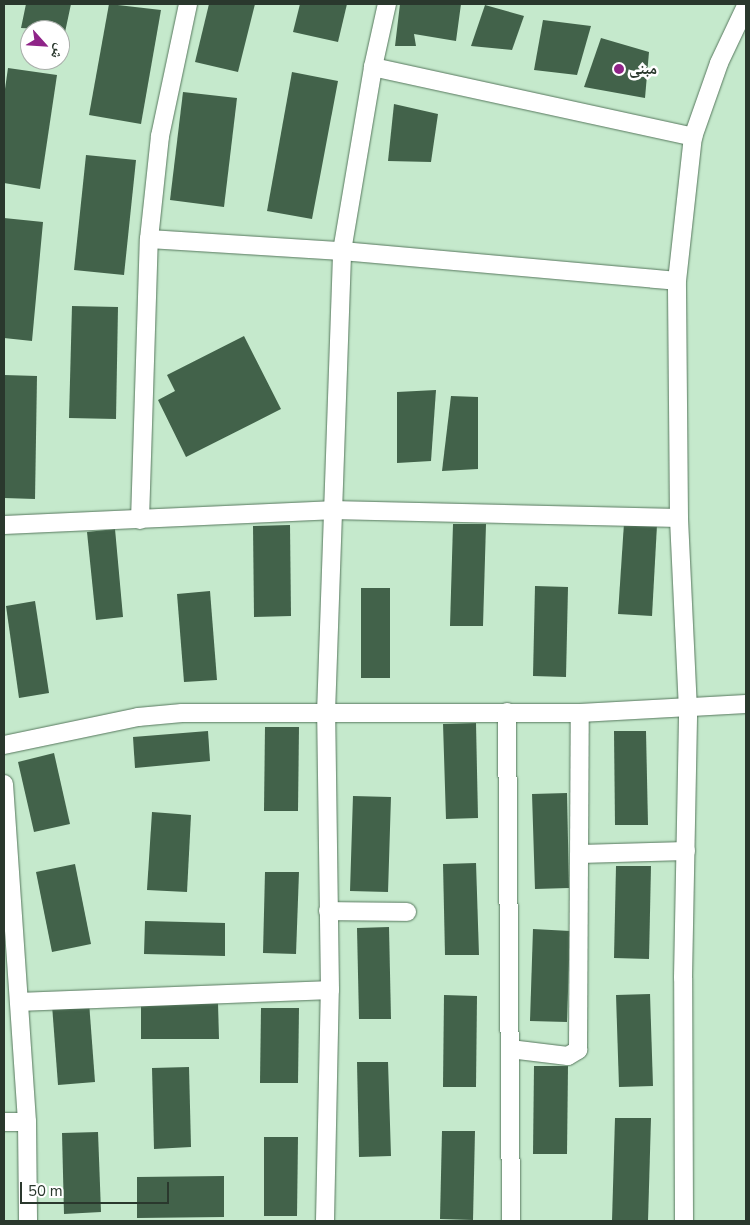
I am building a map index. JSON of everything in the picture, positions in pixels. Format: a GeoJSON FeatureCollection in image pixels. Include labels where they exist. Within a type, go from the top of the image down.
{"type":"FeatureCollection","features":[{"type":"Feature","properties":{"kind":"street"},"geometry":{"type":"LineString","coordinates":[[140,520],[148,239],[160,136],[188,4]]}},
{"type":"Feature","properties":{"kind":"street"},"geometry":{"type":"LineString","coordinates":[[325,1221],[330,990],[326,713],[331,510],[342,251],[373,68],[387,4]]}},
{"type":"Feature","properties":{"kind":"street"},"geometry":{"type":"LineString","coordinates":[[684,1221],[688,710],[679,518],[677,281],[693,137],[719,63],[746,6],[741,4]]}},
{"type":"Feature","properties":{"kind":"street"},"geometry":{"type":"LineString","coordinates":[[373,68],[693,137]]}},
{"type":"Feature","properties":{"kind":"street"},"geometry":{"type":"LineString","coordinates":[[148,239],[342,251],[677,281]]}},
{"type":"Feature","properties":{"kind":"street"},"geometry":{"type":"LineString","coordinates":[[4,525],[331,510],[679,518]]}},
{"type":"Feature","properties":{"kind":"street"},"geometry":{"type":"LineString","coordinates":[[4,745],[138,717],[173,714],[580,713],[688,710],[746,704]]}},
{"type":"Feature","properties":{"kind":"street"},"geometry":{"type":"LineString","coordinates":[[507,712],[511,1221]]}},
{"type":"Feature","properties":{"kind":"street"},"geometry":{"type":"LineString","coordinates":[[510,1049],[568,1056],[578,1050],[580,713]]}},
{"type":"Feature","properties":{"kind":"street"},"geometry":{"type":"LineString","coordinates":[[4,784],[28,1122],[28,1221]]}},
{"type":"Feature","properties":{"kind":"street"},"geometry":{"type":"LineString","coordinates":[[580,854],[686,850]]}},
{"type":"Feature","properties":{"kind":"street"},"geometry":{"type":"LineString","coordinates":[[328,911],[408,912]]}},
{"type":"Feature","properties":{"kind":"street"},"geometry":{"type":"LineString","coordinates":[[20,1002],[330,990]]}},
{"type":"Feature","properties":{"kind":"street"},"geometry":{"type":"LineString","coordinates":[[4,1122],[28,1122]]}},
{"type":"Feature","properties":{"kind":"building"},"geometry":{"type":"Polygon","coordinates":[[[26,4],[71,4],[68,20],[23,20],[26,4]]]}},
{"type":"Feature","properties":{"kind":"building"},"geometry":{"type":"Polygon","coordinates":[[[109,4],[161,10],[141,124],[89,115],[109,4]]]}},
{"type":"Feature","properties":{"kind":"building"},"geometry":{"type":"Polygon","coordinates":[[[209,4],[255,4],[238,72],[195,62],[209,4]]]}},
{"type":"Feature","properties":{"kind":"building"},"geometry":{"type":"Polygon","coordinates":[[[300,4],[347,4],[338,42],[293,32],[300,4]]]}},
{"type":"Feature","properties":{"kind":"building"},"geometry":{"type":"Polygon","coordinates":[[[400,4],[461,4],[456,41],[414,34],[416,46],[395,46],[400,4]]]}},
{"type":"Feature","properties":{"kind":"building"},"geometry":{"type":"Polygon","coordinates":[[[485,5],[524,16],[512,50],[471,46],[485,5]]]}},
{"type":"Feature","properties":{"kind":"building","name":"مبنى"},"geometry":{"type":"Polygon","coordinates":[[[543,20],[591,26],[577,75],[534,70],[543,20]]]}},
{"type":"Feature","properties":{"kind":"building","name":"مبنى"},"geometry":{"type":"Polygon","coordinates":[[[601,38],[649,52],[645,98],[584,87],[601,38]]]}},
{"type":"Feature","properties":{"kind":"building"},"geometry":{"type":"Polygon","coordinates":[[[8,68],[57,75],[40,189],[4,183],[4,96],[8,68]]]}},
{"type":"Feature","properties":{"kind":"building"},"geometry":{"type":"Polygon","coordinates":[[[292,72],[338,81],[312,219],[267,211],[292,72]]]}},
{"type":"Feature","properties":{"kind":"building"},"geometry":{"type":"Polygon","coordinates":[[[183,92],[237,98],[224,207],[170,200],[183,92]]]}},
{"type":"Feature","properties":{"kind":"building"},"geometry":{"type":"Polygon","coordinates":[[[394,104],[438,114],[431,162],[388,161],[394,104]]]}},
{"type":"Feature","properties":{"kind":"building"},"geometry":{"type":"Polygon","coordinates":[[[86,155],[136,160],[124,275],[74,270],[86,155]]]}},
{"type":"Feature","properties":{"kind":"building"},"geometry":{"type":"Polygon","coordinates":[[[4,218],[43,222],[32,341],[4,338],[4,218]]]}},
{"type":"Feature","properties":{"kind":"building"},"geometry":{"type":"Polygon","coordinates":[[[72,306],[118,307],[116,419],[69,418],[72,306]]]}},
{"type":"Feature","properties":{"kind":"building"},"geometry":{"type":"Polygon","coordinates":[[[244,336],[281,409],[186,457],[158,400],[175,391],[167,375],[244,336]]]}},
{"type":"Feature","properties":{"kind":"building"},"geometry":{"type":"Polygon","coordinates":[[[4,375],[37,376],[35,499],[4,498],[4,375]]]}},
{"type":"Feature","properties":{"kind":"building"},"geometry":{"type":"Polygon","coordinates":[[[436,390],[431,461],[397,463],[397,392],[436,390]]]}},
{"type":"Feature","properties":{"kind":"building"},"geometry":{"type":"Polygon","coordinates":[[[451,396],[478,397],[478,469],[442,471],[451,396]]]}},
{"type":"Feature","properties":{"kind":"building"},"geometry":{"type":"Polygon","coordinates":[[[624,523],[657,525],[652,616],[618,614],[624,523]]]}},
{"type":"Feature","properties":{"kind":"building"},"geometry":{"type":"Polygon","coordinates":[[[453,524],[486,524],[483,626],[450,626],[453,524]]]}},
{"type":"Feature","properties":{"kind":"building"},"geometry":{"type":"Polygon","coordinates":[[[290,525],[291,616],[254,617],[253,526],[290,525]]]}},
{"type":"Feature","properties":{"kind":"building"},"geometry":{"type":"Polygon","coordinates":[[[115,529],[123,617],[96,620],[87,532],[115,529]]]}},
{"type":"Feature","properties":{"kind":"building"},"geometry":{"type":"Polygon","coordinates":[[[535,586],[568,587],[566,677],[533,676],[535,586]]]}},
{"type":"Feature","properties":{"kind":"building"},"geometry":{"type":"Polygon","coordinates":[[[361,588],[390,588],[390,678],[361,678],[361,588]]]}},
{"type":"Feature","properties":{"kind":"building"},"geometry":{"type":"Polygon","coordinates":[[[210,591],[217,680],[184,682],[177,594],[210,591]]]}},
{"type":"Feature","properties":{"kind":"building"},"geometry":{"type":"Polygon","coordinates":[[[35,601],[49,693],[19,698],[6,606],[35,601]]]}},
{"type":"Feature","properties":{"kind":"building"},"geometry":{"type":"Polygon","coordinates":[[[476,723],[478,818],[446,819],[443,724],[476,723]]]}},
{"type":"Feature","properties":{"kind":"building"},"geometry":{"type":"Polygon","coordinates":[[[265,727],[299,727],[298,811],[264,811],[265,727]]]}},
{"type":"Feature","properties":{"kind":"building"},"geometry":{"type":"Polygon","coordinates":[[[208,731],[210,761],[135,768],[133,737],[208,731]]]}},
{"type":"Feature","properties":{"kind":"building"},"geometry":{"type":"Polygon","coordinates":[[[614,731],[646,731],[648,825],[615,825],[614,731]]]}},
{"type":"Feature","properties":{"kind":"building"},"geometry":{"type":"Polygon","coordinates":[[[54,753],[70,824],[34,832],[18,762],[54,753]]]}},
{"type":"Feature","properties":{"kind":"building"},"geometry":{"type":"Polygon","coordinates":[[[567,793],[569,888],[535,889],[532,794],[567,793]]]}},
{"type":"Feature","properties":{"kind":"building"},"geometry":{"type":"Polygon","coordinates":[[[353,796],[391,797],[388,892],[350,891],[353,796]]]}},
{"type":"Feature","properties":{"kind":"building"},"geometry":{"type":"Polygon","coordinates":[[[152,812],[191,815],[187,892],[147,890],[152,812]]]}},
{"type":"Feature","properties":{"kind":"building"},"geometry":{"type":"Polygon","coordinates":[[[476,863],[479,955],[445,955],[443,864],[476,863]]]}},
{"type":"Feature","properties":{"kind":"building"},"geometry":{"type":"Polygon","coordinates":[[[75,864],[91,944],[52,952],[36,872],[75,864]]]}},
{"type":"Feature","properties":{"kind":"building"},"geometry":{"type":"Polygon","coordinates":[[[616,866],[651,866],[649,959],[614,958],[616,866]]]}},
{"type":"Feature","properties":{"kind":"building"},"geometry":{"type":"Polygon","coordinates":[[[265,872],[299,872],[296,954],[263,953],[265,872]]]}},
{"type":"Feature","properties":{"kind":"building"},"geometry":{"type":"Polygon","coordinates":[[[145,921],[225,923],[225,956],[144,954],[145,921]]]}},
{"type":"Feature","properties":{"kind":"building"},"geometry":{"type":"Polygon","coordinates":[[[389,927],[391,1019],[359,1019],[357,928],[389,927]]]}},
{"type":"Feature","properties":{"kind":"building"},"geometry":{"type":"Polygon","coordinates":[[[533,929],[570,931],[567,1022],[530,1021],[533,929]]]}},
{"type":"Feature","properties":{"kind":"building"},"geometry":{"type":"Polygon","coordinates":[[[650,994],[653,1086],[619,1087],[616,995],[650,994]]]}},
{"type":"Feature","properties":{"kind":"building"},"geometry":{"type":"Polygon","coordinates":[[[444,995],[477,996],[476,1087],[443,1087],[444,995]]]}},
{"type":"Feature","properties":{"kind":"building"},"geometry":{"type":"Polygon","coordinates":[[[89,1002],[95,1082],[58,1085],[52,1005],[89,1002]]]}},
{"type":"Feature","properties":{"kind":"building"},"geometry":{"type":"Polygon","coordinates":[[[141,1003],[218,1003],[219,1039],[141,1039],[141,1003]]]}},
{"type":"Feature","properties":{"kind":"building"},"geometry":{"type":"Polygon","coordinates":[[[261,1008],[299,1008],[298,1083],[260,1083],[261,1008]]]}},
{"type":"Feature","properties":{"kind":"building"},"geometry":{"type":"Polygon","coordinates":[[[357,1062],[388,1062],[391,1156],[359,1157],[357,1062]]]}},
{"type":"Feature","properties":{"kind":"building"},"geometry":{"type":"Polygon","coordinates":[[[534,1066],[568,1066],[567,1154],[533,1154],[534,1066]]]}},
{"type":"Feature","properties":{"kind":"building"},"geometry":{"type":"Polygon","coordinates":[[[189,1067],[191,1147],[154,1149],[152,1068],[189,1067]]]}},
{"type":"Feature","properties":{"kind":"building"},"geometry":{"type":"Polygon","coordinates":[[[615,1118],[651,1118],[648,1221],[612,1221],[615,1118]]]}},
{"type":"Feature","properties":{"kind":"building"},"geometry":{"type":"Polygon","coordinates":[[[442,1131],[475,1131],[473,1220],[440,1219],[442,1131]]]}},
{"type":"Feature","properties":{"kind":"building"},"geometry":{"type":"Polygon","coordinates":[[[98,1132],[101,1212],[64,1214],[62,1133],[98,1132]]]}},
{"type":"Feature","properties":{"kind":"building"},"geometry":{"type":"Polygon","coordinates":[[[264,1137],[298,1137],[297,1216],[264,1216],[264,1137]]]}},
{"type":"Feature","properties":{"kind":"building"},"geometry":{"type":"Polygon","coordinates":[[[224,1176],[224,1217],[137,1218],[137,1177],[224,1176]]]}},
{"type":"Feature","properties":{"kind":"place","name":"مبنى"},"geometry":{"type":"Point","coordinates":[619,69]}}]}
